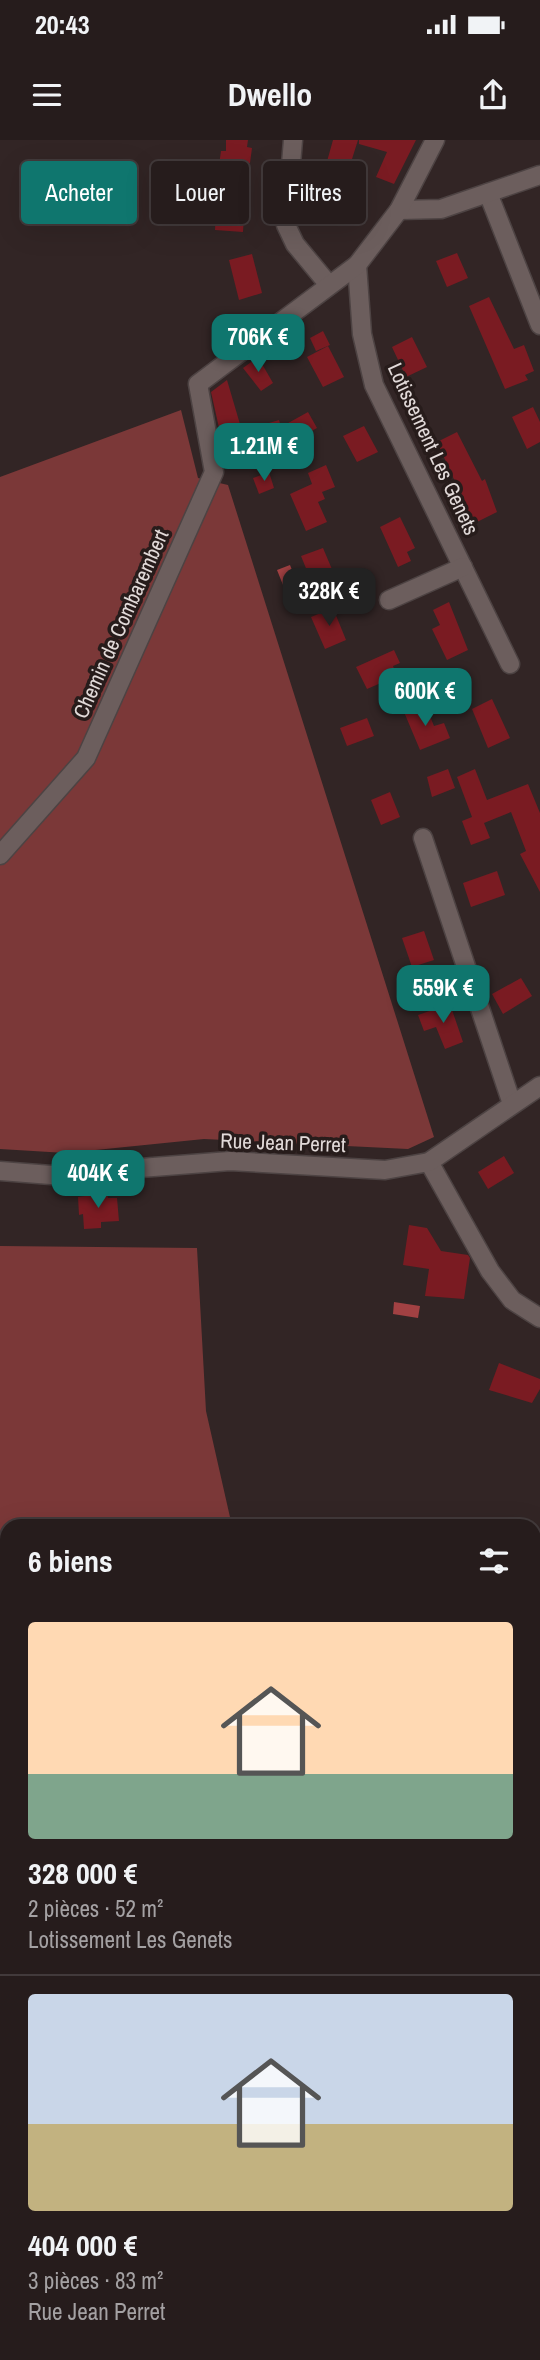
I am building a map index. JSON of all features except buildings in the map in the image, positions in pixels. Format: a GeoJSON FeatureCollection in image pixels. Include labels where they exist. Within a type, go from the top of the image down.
{"type":"FeatureCollection","features":[{"type":"Feature","properties":{"kind":"street"},"geometry":{"type":"LineString","coordinates":[[293,140],[286,225],[295,244],[329,285],[357,265],[399,210],[435,140]]}},
{"type":"Feature","properties":{"kind":"street"},"geometry":{"type":"LineString","coordinates":[[399,210],[441,209],[540,176]]}},
{"type":"Feature","properties":{"kind":"street"},"geometry":{"type":"LineString","coordinates":[[488,193],[540,325]]}},
{"type":"Feature","properties":{"kind":"street","name":"Lotissement Les Genets"},"geometry":{"type":"LineString","coordinates":[[357,265],[362,334],[374,385],[510,664]]}},
{"type":"Feature","properties":{"kind":"street","name":"Chemin de Combarembert"},"geometry":{"type":"LineString","coordinates":[[0,855],[86,758],[214,472],[198,384],[329,285]]}},
{"type":"Feature","properties":{"kind":"street","name":"Lotissement Les Genets"},"geometry":{"type":"LineString","coordinates":[[389,600],[463,567]]}},
{"type":"Feature","properties":{"kind":"street"},"geometry":{"type":"LineString","coordinates":[[423,838],[512,1104]]}},
{"type":"Feature","properties":{"kind":"street","name":"Rue Jean Perret"},"geometry":{"type":"LineString","coordinates":[[0,1171],[51,1175],[230,1161],[385,1170],[429,1162],[540,1086]]}},
{"type":"Feature","properties":{"kind":"street"},"geometry":{"type":"LineString","coordinates":[[429,1162],[490,1272],[512,1300],[540,1318]]}},
{"type":"Feature","properties":{"kind":"shaded area"},"geometry":{"type":"Polygon","coordinates":[[[181,410],[198,478],[228,485],[434,1137],[408,1149],[204,1139],[66,1153],[0,1149],[0,477],[181,410]]]}},
{"type":"Feature","properties":{"kind":"shaded area"},"geometry":{"type":"Polygon","coordinates":[[[290,565],[300,590],[287,595],[277,570],[290,565]]]}},
{"type":"Feature","properties":{"kind":"shaded area"},"geometry":{"type":"Polygon","coordinates":[[[0,1246],[197,1248],[206,1411],[230,1519],[0,1519],[0,1246]]]}},
{"type":"Feature","properties":{"kind":"shaded area"},"geometry":{"type":"Polygon","coordinates":[[[394,1302],[420,1306],[418,1318],[393,1314],[394,1302]]]}}]}
